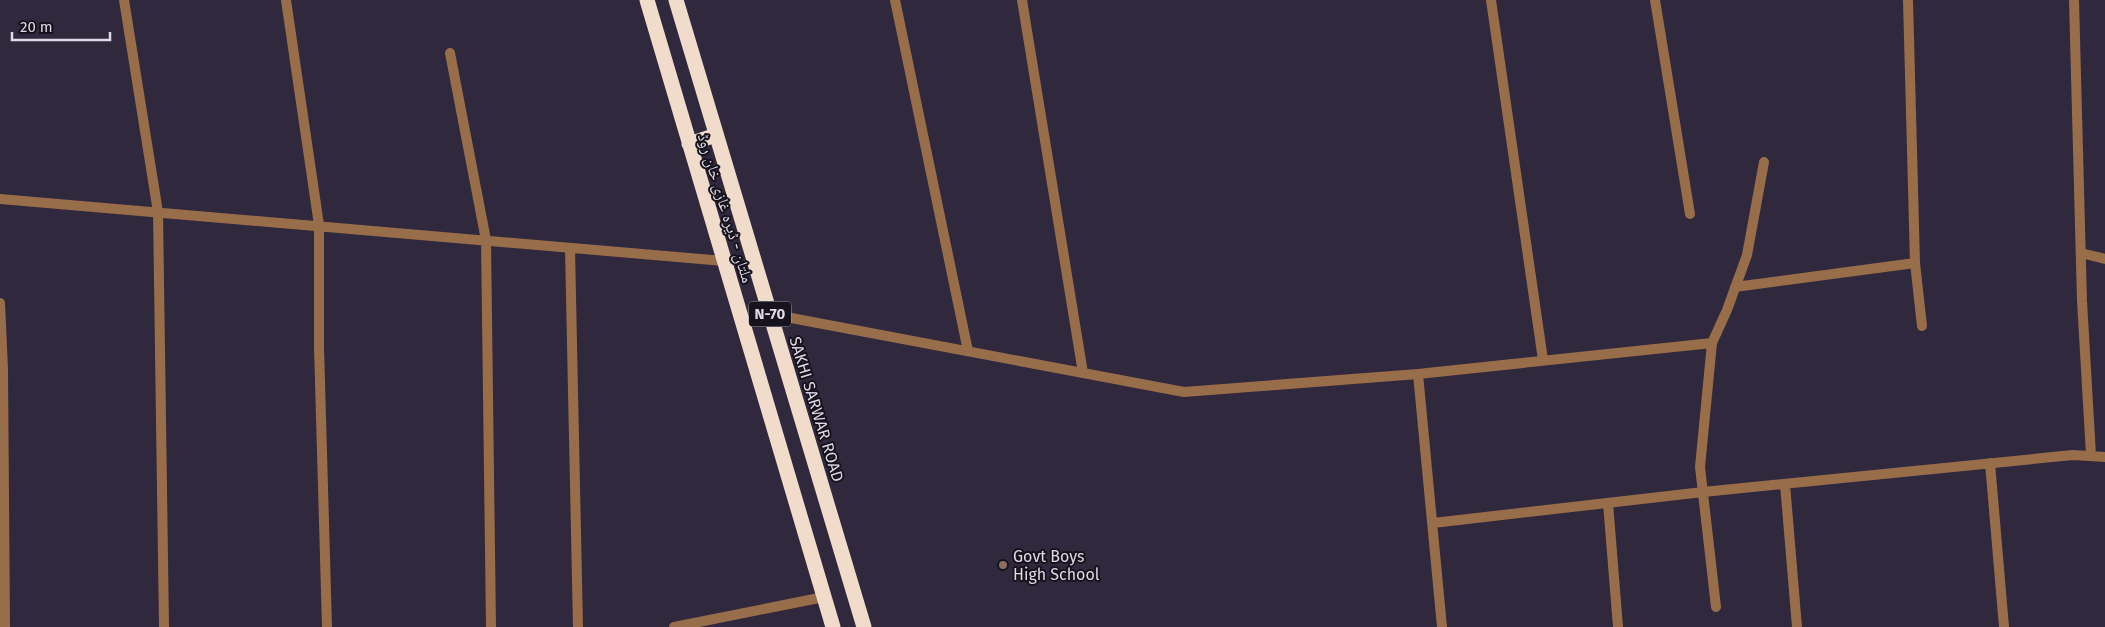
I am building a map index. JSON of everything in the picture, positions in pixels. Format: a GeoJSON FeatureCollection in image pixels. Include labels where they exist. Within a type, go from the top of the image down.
{"type":"FeatureCollection","features":[{"type":"Feature","properties":{"kind":"highway","name":"ملتان - ڈیرہ غازی خان روڈ"},"geometry":{"type":"LineString","coordinates":[[646,0],[833,627]]}},
{"type":"Feature","properties":{"kind":"highway","name":"SAKHI SARWAR ROAD"},"geometry":{"type":"LineString","coordinates":[[676,0],[864,627]]}},
{"type":"Feature","properties":{"kind":"highway"},"geometry":{"type":"LineString","coordinates":[[689,144],[716,135]]}},
{"type":"Feature","properties":{"kind":"street"},"geometry":{"type":"LineString","coordinates":[[124,0],[158,212],[164,627]]}},
{"type":"Feature","properties":{"kind":"street"},"geometry":{"type":"LineString","coordinates":[[286,0],[319,225],[319,347],[327,627]]}},
{"type":"Feature","properties":{"kind":"street"},"geometry":{"type":"LineString","coordinates":[[895,0],[968,351]]}},
{"type":"Feature","properties":{"kind":"street"},"geometry":{"type":"LineString","coordinates":[[1022,0],[1083,373]]}},
{"type":"Feature","properties":{"kind":"street"},"geometry":{"type":"LineString","coordinates":[[1491,0],[1543,360]]}},
{"type":"Feature","properties":{"kind":"street"},"geometry":{"type":"LineString","coordinates":[[1655,0],[1690,214]]}},
{"type":"Feature","properties":{"kind":"street"},"geometry":{"type":"LineString","coordinates":[[1908,0],[1915,263],[1922,326]]}},
{"type":"Feature","properties":{"kind":"street"},"geometry":{"type":"LineString","coordinates":[[2074,0],[2081,253],[2090,455]]}},
{"type":"Feature","properties":{"kind":"street"},"geometry":{"type":"LineString","coordinates":[[450,52],[486,240],[491,627]]}},
{"type":"Feature","properties":{"kind":"street"},"geometry":{"type":"LineString","coordinates":[[1716,607],[1700,467],[1712,343],[1728,310],[1747,255],[1764,162]]}},
{"type":"Feature","properties":{"kind":"street"},"geometry":{"type":"LineString","coordinates":[[0,199],[724,261]]}},
{"type":"Feature","properties":{"kind":"street"},"geometry":{"type":"LineString","coordinates":[[570,248],[578,627]]}},
{"type":"Feature","properties":{"kind":"street"},"geometry":{"type":"LineString","coordinates":[[2081,253],[2105,259]]}},
{"type":"Feature","properties":{"kind":"street"},"geometry":{"type":"LineString","coordinates":[[1735,288],[1915,263]]}},
{"type":"Feature","properties":{"kind":"street"},"geometry":{"type":"LineString","coordinates":[[0,303],[3,369],[2,466],[5,627]]}},
{"type":"Feature","properties":{"kind":"street"},"geometry":{"type":"LineString","coordinates":[[770,314],[1184,392],[1418,374],[1712,343]]}},
{"type":"Feature","properties":{"kind":"street"},"geometry":{"type":"LineString","coordinates":[[1418,374],[1442,627]]}},
{"type":"Feature","properties":{"kind":"street"},"geometry":{"type":"LineString","coordinates":[[1433,522],[1990,463],[2073,455],[2105,457]]}},
{"type":"Feature","properties":{"kind":"street"},"geometry":{"type":"LineString","coordinates":[[1990,463],[2004,627]]}},
{"type":"Feature","properties":{"kind":"street"},"geometry":{"type":"LineString","coordinates":[[1785,484],[1797,627]]}},
{"type":"Feature","properties":{"kind":"street"},"geometry":{"type":"LineString","coordinates":[[1608,503],[1618,627]]}},
{"type":"Feature","properties":{"kind":"street"},"geometry":{"type":"LineString","coordinates":[[674,627],[824,597]]}},
{"type":"Feature","properties":{"kind":"place","name":"Govt Boys High School"},"geometry":{"type":"Point","coordinates":[1003,565]}}]}
